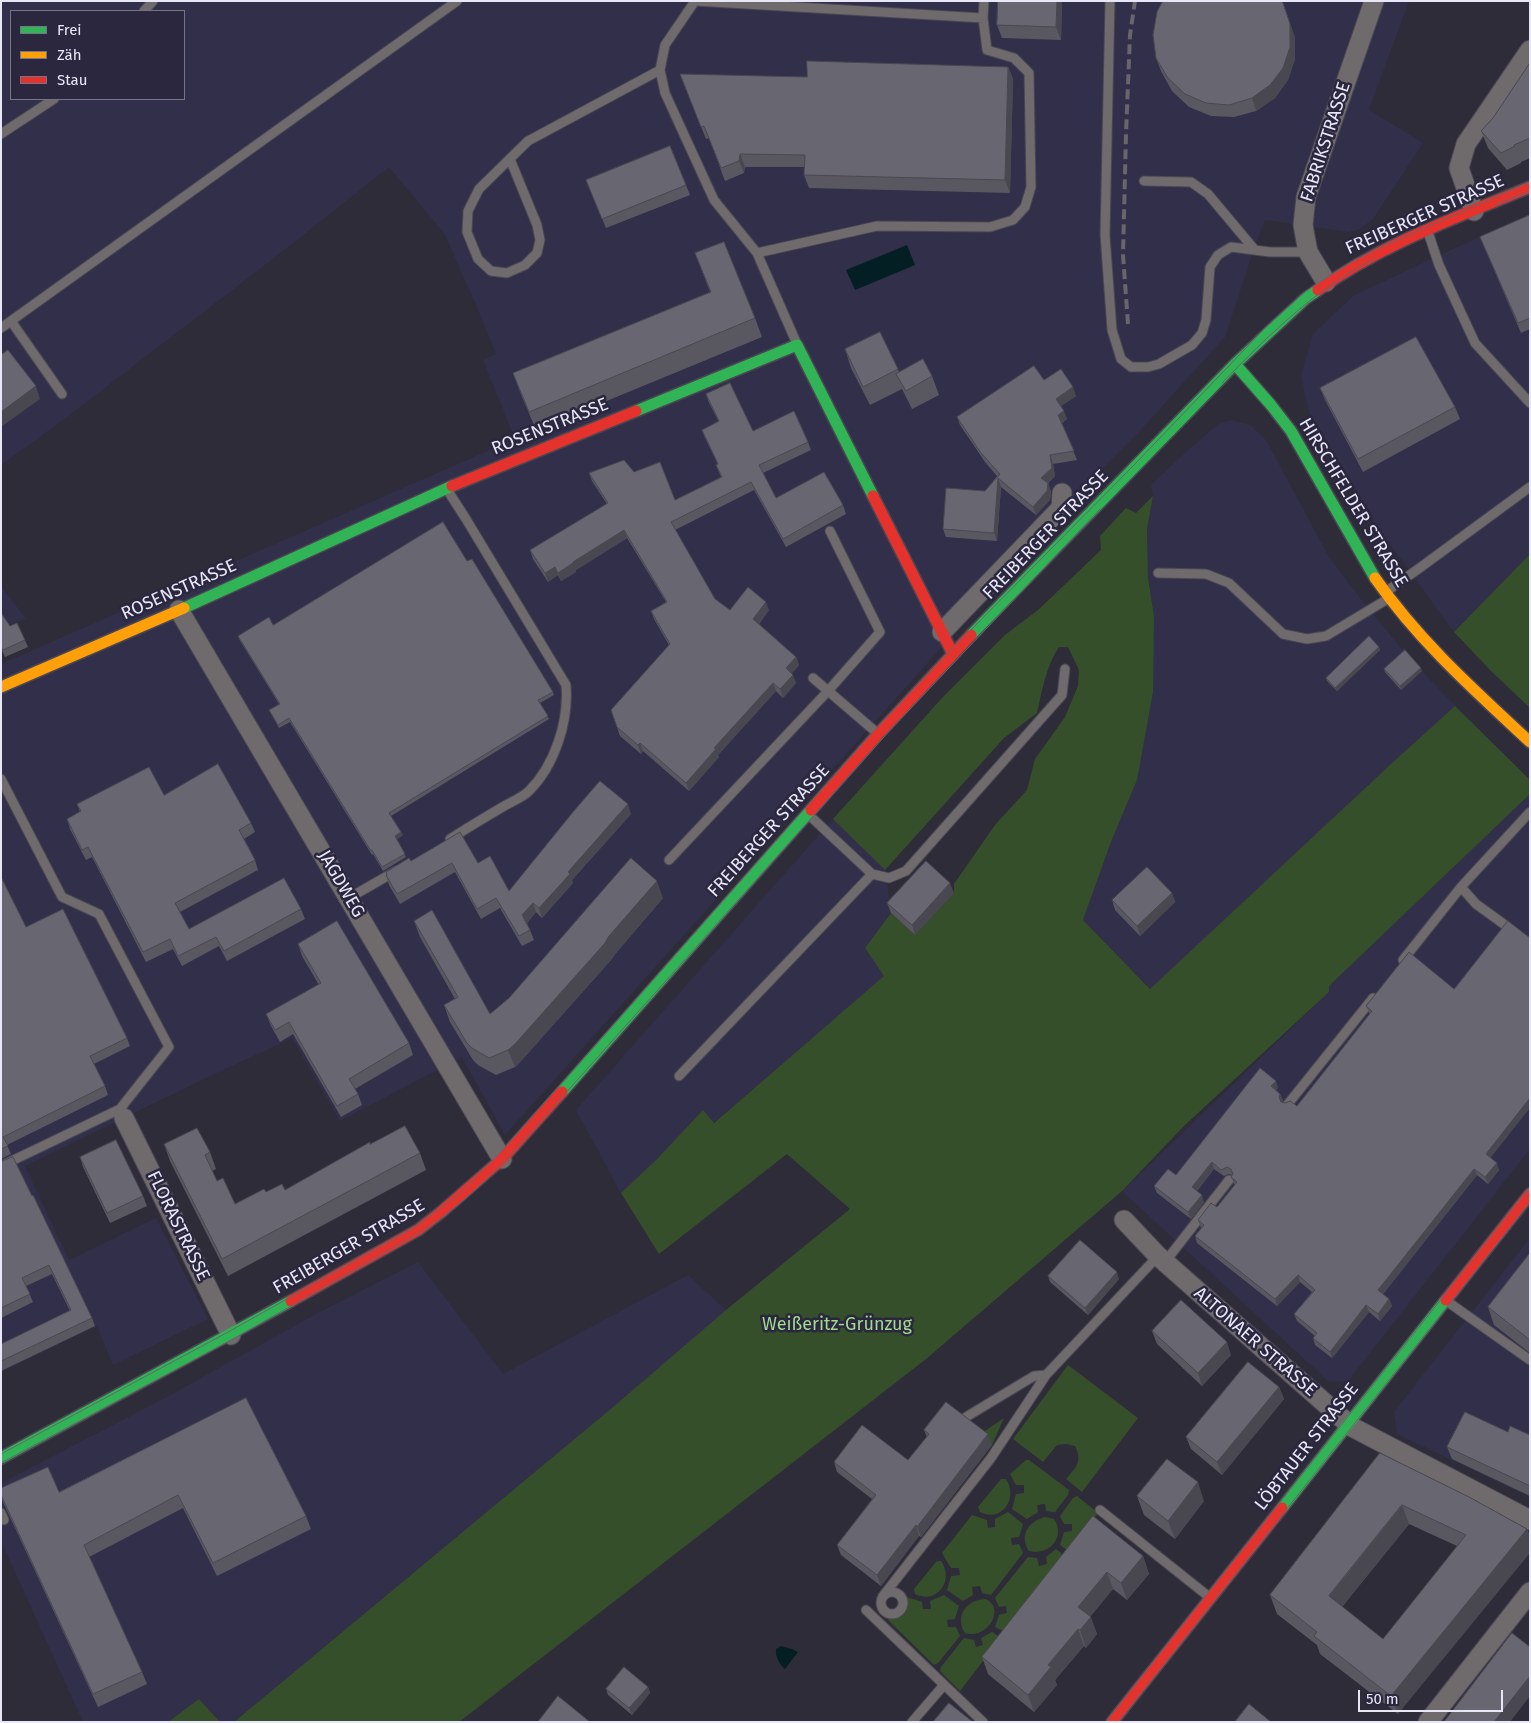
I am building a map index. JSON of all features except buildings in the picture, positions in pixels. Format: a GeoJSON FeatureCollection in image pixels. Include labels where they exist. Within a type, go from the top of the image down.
{"type":"FeatureCollection","features":[{"type":"Feature","properties":{"kind":"street","name":"FABRIKSTRASSE"},"geometry":{"type":"LineString","coordinates":[[1326,282],[1308,252],[1303,225],[1306,197],[1374,1]]}},
{"type":"Feature","properties":{"kind":"street"},"geometry":{"type":"LineString","coordinates":[[1474,211],[1459,168],[1466,144],[1530,50]]}},
{"type":"Feature","properties":{"kind":"street","name":"FREIBERGER STRASSE"},"geometry":{"type":"LineString","coordinates":[[1,1458],[231,1334],[418,1230],[460,1197],[502,1159],[878,734],[953,654],[1235,364],[1286,315],[1326,282],[1369,257],[1427,230],[1530,187]]}},
{"type":"Feature","properties":{"kind":"street"},"geometry":{"type":"LineString","coordinates":[[797,345],[953,654]]}},
{"type":"Feature","properties":{"kind":"street","name":"ROSENSTRASSE"},"geometry":{"type":"LineString","coordinates":[[1,687],[180,610],[446,489],[797,345]]}},
{"type":"Feature","properties":{"kind":"street","name":"HIRSCHFELDER STRASSE"},"geometry":{"type":"LineString","coordinates":[[1235,364],[1266,398],[1291,431],[1354,545],[1387,596],[1432,650],[1530,742]]}},
{"type":"Feature","properties":{"kind":"street"},"geometry":{"type":"LineString","coordinates":[[942,632],[1061,508],[1062,493]]}},
{"type":"Feature","properties":{"kind":"street","name":"JAGDWEG"},"geometry":{"type":"LineString","coordinates":[[180,610],[502,1159]]}},
{"type":"Feature","properties":{"kind":"street","name":"FLORASTRASSE"},"geometry":{"type":"LineString","coordinates":[[122,1113],[231,1334]]}},
{"type":"Feature","properties":{"kind":"street","name":"LÖBTAUER STRASSE"},"geometry":{"type":"LineString","coordinates":[[1112,1722],[1530,1194]]}},
{"type":"Feature","properties":{"kind":"street","name":"ALTONAER STRASSE"},"geometry":{"type":"LineString","coordinates":[[1124,1220],[1161,1259],[1348,1424],[1530,1520]]}},
{"type":"Feature","properties":{"kind":"street"},"geometry":{"type":"LineString","coordinates":[[1428,1722],[1530,1592]]}},
{"type":"Feature","properties":{"kind":"lane"},"geometry":{"type":"LineString","coordinates":[[1,328],[457,1]]}},
{"type":"Feature","properties":{"kind":"lane"},"geometry":{"type":"LineString","coordinates":[[797,345],[757,253],[714,200],[665,93],[660,70],[666,45],[695,1],[984,18]]}},
{"type":"Feature","properties":{"kind":"lane"},"geometry":{"type":"LineString","coordinates":[[757,253],[877,226],[990,227],[1013,220],[1025,207],[1031,187],[1028,73],[1014,58],[987,50],[984,1]]}},
{"type":"Feature","properties":{"kind":"lane"},"geometry":{"type":"LineString","coordinates":[[1110,1],[1104,235],[1112,330],[1121,359],[1131,367],[1148,367],[1159,364],[1192,345],[1202,332],[1206,320],[1210,267],[1218,255],[1231,247],[1270,252],[1308,252]]}},
{"type":"Feature","properties":{"kind":"lane"},"geometry":{"type":"LineString","coordinates":[[510,159],[537,225],[540,240],[537,253],[526,265],[507,273],[491,271],[478,259],[466,232],[468,211],[479,189],[528,141],[660,70]]}},
{"type":"Feature","properties":{"kind":"lane"},"geometry":{"type":"LineString","coordinates":[[1,134],[52,100]]}},
{"type":"Feature","properties":{"kind":"lane"},"geometry":{"type":"LineString","coordinates":[[1144,181],[1191,182],[1208,194],[1254,249]]}},
{"type":"Feature","properties":{"kind":"lane"},"geometry":{"type":"LineString","coordinates":[[1427,230],[1439,265],[1475,343],[1530,403]]}},
{"type":"Feature","properties":{"kind":"lane"},"geometry":{"type":"LineString","coordinates":[[11,321],[62,394]]}},
{"type":"Feature","properties":{"kind":"lane"},"geometry":{"type":"LineString","coordinates":[[1158,573],[1206,574],[1228,583],[1283,634],[1307,639],[1326,636],[1387,596],[1422,567],[1530,487]]}},
{"type":"Feature","properties":{"kind":"lane"},"geometry":{"type":"LineString","coordinates":[[440,844],[528,792],[541,776],[554,750],[563,723],[567,701],[566,685],[446,489]]}},
{"type":"Feature","properties":{"kind":"lane"},"geometry":{"type":"LineString","coordinates":[[669,860],[828,691],[880,632],[830,531]]}},
{"type":"Feature","properties":{"kind":"lane"},"geometry":{"type":"LineString","coordinates":[[808,814],[872,874],[889,878],[906,871],[1062,695],[1065,669]]}},
{"type":"Feature","properties":{"kind":"lane"},"geometry":{"type":"LineString","coordinates":[[814,678],[878,734]]}},
{"type":"Feature","properties":{"kind":"lane"},"geometry":{"type":"LineString","coordinates":[[1,780],[62,897],[99,914],[169,1047],[122,1113],[1,1166]]}},
{"type":"Feature","properties":{"kind":"lane"},"geometry":{"type":"LineString","coordinates":[[1400,964],[1461,887],[1530,812]]}},
{"type":"Feature","properties":{"kind":"lane"},"geometry":{"type":"LineString","coordinates":[[349,898],[402,867]]}},
{"type":"Feature","properties":{"kind":"lane"},"geometry":{"type":"LineString","coordinates":[[679,1076],[872,874]]}},
{"type":"Feature","properties":{"kind":"lane"},"geometry":{"type":"LineString","coordinates":[[1461,887],[1476,904],[1504,925]]}},
{"type":"Feature","properties":{"kind":"lane"},"geometry":{"type":"LineString","coordinates":[[1288,1104],[1381,988]]}},
{"type":"Feature","properties":{"kind":"lane"},"geometry":{"type":"LineString","coordinates":[[882,1596],[892,1592],[898,1594],[903,1600],[902,1607],[898,1612],[890,1614],[884,1610],[880,1604],[882,1596],[991,1458],[1046,1376],[1161,1259],[1229,1180]]}},
{"type":"Feature","properties":{"kind":"lane"},"geometry":{"type":"LineString","coordinates":[[1446,1301],[1530,1360]]}},
{"type":"Feature","properties":{"kind":"lane"},"geometry":{"type":"LineString","coordinates":[[966,1417],[1034,1376],[1046,1376]]}},
{"type":"Feature","properties":{"kind":"lane"},"geometry":{"type":"LineString","coordinates":[[1100,1510],[1210,1597]]}},
{"type":"Feature","properties":{"kind":"lane"},"geometry":{"type":"LineString","coordinates":[[866,1610],[983,1722]]}},
{"type":"Feature","properties":{"kind":"lane"},"geometry":{"type":"LineString","coordinates":[[876,1618],[884,1610]]}},
{"type":"Feature","properties":{"kind":"lane"},"geometry":{"type":"LineString","coordinates":[[912,1722],[944,1685]]}},
{"type":"Feature","properties":{"kind":"shaded area"},"geometry":{"type":"Polygon","coordinates":[[[1,1],[1409,1],[1369,110],[1423,143],[1373,219],[1360,229],[1348,232],[1265,220],[1225,337],[1137,434],[1096,475],[505,1135],[462,1057],[340,1121],[292,1038],[206,1078],[25,1166],[69,1260],[156,1218],[208,1319],[113,1365],[97,1326],[1,1372],[1,664],[515,439],[483,360],[496,354],[444,233],[389,167],[63,420],[1,465],[1,1]]]}},
{"type":"Feature","properties":{"kind":"shaded area"},"geometry":{"type":"Polygon","coordinates":[[[1530,215],[1530,554],[1454,632],[1379,529],[1309,412],[1301,376],[1313,334],[1353,296],[1530,215]]]}},
{"type":"Feature","properties":{"kind":"shaded area"},"geometry":{"type":"Polygon","coordinates":[[[907,245],[915,265],[855,290],[846,270],[907,245]]]}},
{"type":"Feature","properties":{"kind":"shaded area"},"geometry":{"type":"Polygon","coordinates":[[[1231,420],[1250,425],[1266,440],[1329,557],[1406,654],[1455,706],[1151,989],[1083,920],[1111,842],[1137,780],[1154,616],[1148,578],[1147,529],[1153,496],[1151,485],[1218,424],[1231,420]]]}},
{"type":"Feature","properties":{"kind":"shaded area"},"geometry":{"type":"Polygon","coordinates":[[[1,586],[26,619],[1,628],[1,586]]]}},
{"type":"Feature","properties":{"kind":"shaded area"},"geometry":{"type":"Polygon","coordinates":[[[1530,794],[1530,1149],[1348,1381],[1329,1382],[1122,1191],[1329,992],[1329,986],[1530,794]]]}},
{"type":"Feature","properties":{"kind":"shaded area"},"geometry":{"type":"Polygon","coordinates":[[[833,819],[885,870],[891,913],[865,948],[885,976],[713,1123],[703,1110],[657,1159],[621,1193],[576,1110],[833,819]]]}},
{"type":"Feature","properties":{"kind":"shaded area"},"geometry":{"type":"Polygon","coordinates":[[[1530,1238],[1530,1497],[1397,1434],[1394,1412],[1530,1238]]]}},
{"type":"Feature","properties":{"kind":"shaded area"},"geometry":{"type":"Polygon","coordinates":[[[418,1262],[503,1374],[688,1275],[726,1310],[613,1407],[234,1722],[220,1722],[199,1699],[168,1722],[83,1722],[1,1541],[1,1483],[167,1397],[316,1314],[418,1262]]]}},
{"type":"Feature","properties":{"kind":"shaded area"},"geometry":{"type":"Polygon","coordinates":[[[781,1646],[798,1652],[785,1669],[779,1662],[776,1654],[776,1649],[781,1646]]]}},
{"type":"Feature","properties":{"kind":"green space","name":"Weißeritz-Grünzug"},"geometry":{"type":"Polygon","coordinates":[[[1153,496],[1147,529],[1148,578],[1154,616],[1153,692],[1137,780],[1111,842],[1083,920],[1150,989],[1455,706],[1530,780],[1530,794],[1329,986],[1329,992],[1184,1126],[1122,1191],[926,1359],[459,1722],[234,1722],[613,1407],[726,1310],[850,1209],[787,1154],[659,1254],[621,1193],[657,1159],[703,1110],[714,1123],[884,976],[865,948],[891,913],[915,935],[954,893],[954,884],[995,825],[1027,790],[1035,759],[1065,717],[1078,686],[1079,670],[1068,647],[1059,647],[1051,662],[1037,713],[1004,738],[885,870],[833,819],[942,698],[1005,635],[1038,610],[1101,550],[1100,536],[1126,508],[1136,513],[1153,496]]]}},
{"type":"Feature","properties":{"kind":"green space"},"geometry":{"type":"Polygon","coordinates":[[[1530,554],[1530,708],[1454,632],[1530,554]]]}},
{"type":"Feature","properties":{"kind":"green space"},"geometry":{"type":"Polygon","coordinates":[[[1068,1365],[1138,1418],[1082,1492],[1066,1479],[1077,1464],[1078,1456],[1075,1446],[1057,1445],[1043,1462],[1013,1439],[1068,1365]]]}},
{"type":"Feature","properties":{"kind":"green space"},"geometry":{"type":"Polygon","coordinates":[[[1004,1418],[992,1445],[979,1435],[1004,1418]]]}},
{"type":"Feature","properties":{"kind":"green space"},"geometry":{"type":"Polygon","coordinates":[[[1026,1460],[1029,1460],[1069,1490],[1068,1495],[1055,1512],[1046,1511],[1045,1504],[1037,1505],[1038,1512],[1027,1519],[1012,1509],[1016,1494],[1024,1493],[1024,1485],[1016,1485],[1010,1474],[1026,1460]]]}},
{"type":"Feature","properties":{"kind":"green space"},"geometry":{"type":"Polygon","coordinates":[[[1001,1479],[1006,1479],[1009,1487],[1009,1501],[1006,1507],[1001,1512],[995,1514],[988,1515],[980,1512],[978,1507],[1001,1479]]]}},
{"type":"Feature","properties":{"kind":"green space"},"geometry":{"type":"Polygon","coordinates":[[[1077,1496],[1098,1513],[1070,1549],[1065,1549],[1060,1545],[1064,1532],[1072,1531],[1072,1524],[1064,1524],[1060,1516],[1073,1498],[1077,1496]]]}},
{"type":"Feature","properties":{"kind":"green space"},"geometry":{"type":"Polygon","coordinates":[[[1008,1512],[1023,1524],[1019,1537],[1011,1538],[1012,1545],[1019,1544],[1023,1553],[991,1595],[982,1593],[980,1586],[972,1587],[973,1595],[963,1601],[947,1590],[951,1576],[960,1575],[959,1568],[951,1568],[942,1553],[972,1515],[987,1520],[988,1528],[995,1527],[995,1519],[1008,1512]]]}},
{"type":"Feature","properties":{"kind":"green space"},"geometry":{"type":"Polygon","coordinates":[[[1045,1517],[1054,1519],[1058,1532],[1057,1538],[1054,1544],[1043,1551],[1029,1551],[1025,1540],[1027,1530],[1034,1522],[1045,1517]]]}},
{"type":"Feature","properties":{"kind":"green space"},"geometry":{"type":"Polygon","coordinates":[[[1056,1549],[1063,1558],[1005,1632],[995,1627],[999,1615],[1007,1613],[1006,1606],[999,1607],[995,1598],[1028,1557],[1037,1558],[1039,1566],[1047,1564],[1046,1557],[1056,1549]]]}},
{"type":"Feature","properties":{"kind":"green space"},"geometry":{"type":"Polygon","coordinates":[[[941,1561],[945,1569],[946,1576],[941,1589],[936,1594],[930,1596],[923,1597],[915,1594],[914,1589],[936,1562],[941,1561]]]}},
{"type":"Feature","properties":{"kind":"green space"},"geometry":{"type":"Polygon","coordinates":[[[944,1595],[959,1606],[955,1619],[947,1620],[948,1627],[956,1627],[960,1636],[938,1663],[934,1665],[888,1620],[900,1615],[904,1611],[907,1597],[922,1602],[923,1609],[931,1609],[930,1601],[944,1595]]]}},
{"type":"Feature","properties":{"kind":"green space"},"geometry":{"type":"Polygon","coordinates":[[[986,1599],[992,1604],[994,1610],[991,1622],[987,1628],[980,1632],[973,1634],[965,1633],[961,1621],[964,1610],[973,1602],[986,1599]]]}},
{"type":"Feature","properties":{"kind":"green space"},"geometry":{"type":"Polygon","coordinates":[[[992,1632],[997,1635],[999,1640],[960,1691],[940,1671],[941,1667],[964,1638],[974,1640],[976,1647],[983,1645],[981,1638],[992,1632]]]}},
{"type":"Feature","properties":{"kind":"green space"},"geometry":{"type":"Polygon","coordinates":[[[199,1699],[220,1722],[168,1722],[199,1699]]]}},
{"type":"Feature","properties":{"kind":"tram line"},"geometry":{"type":"LineString","coordinates":[[1,1454],[230,1331],[415,1227],[459,1194],[499,1154],[874,731],[1265,328],[1306,291],[1355,260],[1530,182]]}},
{"type":"Feature","properties":{"kind":"tram line"},"geometry":{"type":"LineString","coordinates":[[1495,205],[1530,191]]}},
{"type":"Feature","properties":{"kind":"tram line"},"geometry":{"type":"LineString","coordinates":[[1222,383],[1275,331],[1312,299],[1352,271],[1374,259]]}},
{"type":"Feature","properties":{"kind":"tram line"},"geometry":{"type":"LineString","coordinates":[[1,1463],[233,1339],[421,1232],[464,1199],[504,1162],[890,730],[1100,509]]}},
{"type":"Feature","properties":{"kind":"tram line"},"geometry":{"type":"LineString","coordinates":[[1106,1722],[1530,1187]]}},
{"type":"Feature","properties":{"kind":"tram line"},"geometry":{"type":"LineString","coordinates":[[1118,1722],[1530,1202]]}},
{"type":"Feature","properties":{"kind":"railway"},"geometry":{"type":"LineString","coordinates":[[1128,324],[1123,255],[1130,35],[1135,1]]}},
{"type":"Feature","properties":{"kind":"traffic: fast"},"geometry":{"type":"LineString","coordinates":[[971,635],[1235,364],[1305,299],[1318,290]]}},
{"type":"Feature","properties":{"kind":"traffic: fast"},"geometry":{"type":"LineString","coordinates":[[636,411],[797,345],[873,496]]}},
{"type":"Feature","properties":{"kind":"traffic: fast"},"geometry":{"type":"LineString","coordinates":[[1235,364],[1291,431],[1375,578]]}},
{"type":"Feature","properties":{"kind":"traffic: fast"},"geometry":{"type":"LineString","coordinates":[[184,608],[452,486]]}},
{"type":"Feature","properties":{"kind":"traffic: fast"},"geometry":{"type":"LineString","coordinates":[[562,1092],[811,810]]}},
{"type":"Feature","properties":{"kind":"traffic: fast"},"geometry":{"type":"LineString","coordinates":[[1282,1508],[1446,1300]]}},
{"type":"Feature","properties":{"kind":"traffic: fast"},"geometry":{"type":"LineString","coordinates":[[1,1458],[291,1301]]}},
{"type":"Feature","properties":{"kind":"traffic: slow"},"geometry":{"type":"LineString","coordinates":[[1375,578],[1429,644],[1468,684],[1530,742]]}},
{"type":"Feature","properties":{"kind":"traffic: slow"},"geometry":{"type":"LineString","coordinates":[[1,687],[184,608]]}},
{"type":"Feature","properties":{"kind":"traffic: jam"},"geometry":{"type":"LineString","coordinates":[[1318,290],[1394,245],[1530,187]]}},
{"type":"Feature","properties":{"kind":"traffic: jam"},"geometry":{"type":"LineString","coordinates":[[452,486],[636,411]]}},
{"type":"Feature","properties":{"kind":"traffic: jam"},"geometry":{"type":"LineString","coordinates":[[873,496],[953,654]]}},
{"type":"Feature","properties":{"kind":"traffic: jam"},"geometry":{"type":"LineString","coordinates":[[811,810],[878,734],[971,635]]}},
{"type":"Feature","properties":{"kind":"traffic: jam"},"geometry":{"type":"LineString","coordinates":[[291,1301],[418,1230],[502,1159],[562,1092]]}},
{"type":"Feature","properties":{"kind":"traffic: jam"},"geometry":{"type":"LineString","coordinates":[[1446,1300],[1530,1194]]}},
{"type":"Feature","properties":{"kind":"traffic: jam"},"geometry":{"type":"LineString","coordinates":[[1112,1722],[1282,1508]]}}]}
